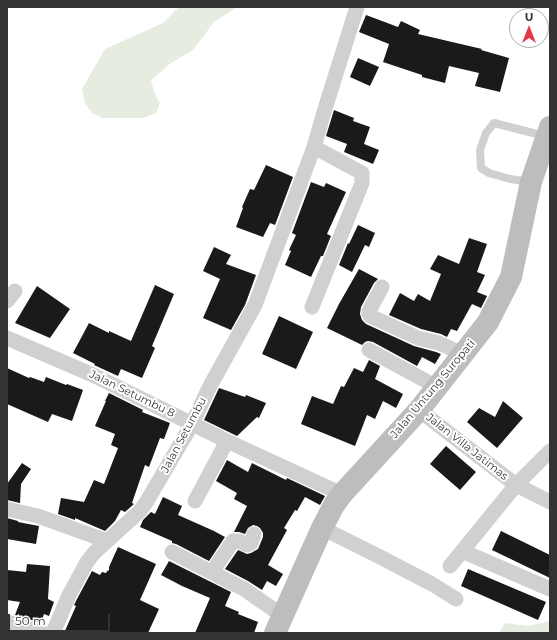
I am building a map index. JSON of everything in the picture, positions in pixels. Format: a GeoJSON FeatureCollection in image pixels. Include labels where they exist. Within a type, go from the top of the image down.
{"type":"FeatureCollection","features":[{"type":"Feature","properties":{"kind":"main road","name":"Jalan Untung Suropati"},"geometry":{"type":"LineString","coordinates":[[279,625],[322,528],[334,505],[342,494],[419,410],[488,322],[511,277],[532,182],[548,132]]}},
{"type":"Feature","properties":{"kind":"street","name":"Jalan Setumbu"},"geometry":{"type":"LineString","coordinates":[[53,633],[69,595],[87,562],[94,553],[140,511],[147,501],[192,424],[210,386],[255,305],[314,148],[357,7]]}},
{"type":"Feature","properties":{"kind":"street"},"geometry":{"type":"LineString","coordinates":[[312,307],[362,183],[362,173],[314,148]]}},
{"type":"Feature","properties":{"kind":"street"},"geometry":{"type":"LineString","coordinates":[[382,287],[369,311],[370,316],[418,338],[439,343],[462,354]]}},
{"type":"Feature","properties":{"kind":"street","name":"Jalan Setumbu 8"},"geometry":{"type":"LineString","coordinates":[[7,338],[93,375],[192,424],[342,494]]}},
{"type":"Feature","properties":{"kind":"street"},"geometry":{"type":"LineString","coordinates":[[369,350],[437,387]]}},
{"type":"Feature","properties":{"kind":"street","name":"Jalan Villa Jatimas"},"geometry":{"type":"LineString","coordinates":[[419,410],[516,485],[550,502]]}},
{"type":"Feature","properties":{"kind":"street"},"geometry":{"type":"LineString","coordinates":[[195,501],[228,441]]}},
{"type":"Feature","properties":{"kind":"street","name":"Jalan Villa Jatimas"},"geometry":{"type":"LineString","coordinates":[[450,566],[516,485],[550,451]]}},
{"type":"Feature","properties":{"kind":"street"},"geometry":{"type":"LineString","coordinates":[[7,509],[38,516],[107,541]]}},
{"type":"Feature","properties":{"kind":"street"},"geometry":{"type":"LineString","coordinates":[[322,528],[432,584],[456,599]]}},
{"type":"Feature","properties":{"kind":"street"},"geometry":{"type":"LineString","coordinates":[[212,572],[233,541],[239,541],[247,545],[251,543],[254,534]]}},
{"type":"Feature","properties":{"kind":"street"},"geometry":{"type":"LineString","coordinates":[[462,551],[550,589]]}},
{"type":"Feature","properties":{"kind":"street"},"geometry":{"type":"LineString","coordinates":[[172,552],[244,589],[279,625]]}},
{"type":"Feature","properties":{"kind":"street"},"geometry":{"type":"LineString","coordinates":[[7,622],[43,633]]}},
{"type":"Feature","properties":{"kind":"lane"},"geometry":{"type":"LineString","coordinates":[[532,182],[489,174],[481,168],[480,150],[486,132],[494,123],[548,132]]}},
{"type":"Feature","properties":{"kind":"shaded area"},"geometry":{"type":"Polygon","coordinates":[[[179,7],[237,7],[214,22],[193,50],[171,63],[151,80],[154,92],[160,103],[156,113],[143,118],[103,118],[92,113],[85,103],[82,89],[105,49],[163,23],[179,7]]]}},
{"type":"Feature","properties":{"kind":"shaded area"},"geometry":{"type":"Polygon","coordinates":[[[550,621],[550,633],[499,633],[505,623],[528,626],[550,621]]]}},
{"type":"Feature","properties":{"kind":"building"},"geometry":{"type":"Polygon","coordinates":[[[366,15],[398,27],[401,21],[420,30],[418,34],[482,49],[481,50],[509,58],[500,92],[475,86],[479,73],[449,66],[445,83],[422,77],[422,75],[383,62],[389,44],[359,32],[366,15]]]}},
{"type":"Feature","properties":{"kind":"building"},"geometry":{"type":"Polygon","coordinates":[[[358,58],[379,67],[370,86],[350,77],[358,58]]]}},
{"type":"Feature","properties":{"kind":"building"},"geometry":{"type":"Polygon","coordinates":[[[334,110],[354,118],[353,121],[370,127],[364,144],[379,150],[373,164],[344,152],[347,144],[326,136],[334,110]]]}},
{"type":"Feature","properties":{"kind":"building"},"geometry":{"type":"Polygon","coordinates":[[[266,165],[293,177],[275,225],[270,223],[263,237],[236,227],[243,208],[242,207],[250,189],[254,190],[266,165]]]}},
{"type":"Feature","properties":{"kind":"building"},"geometry":{"type":"Polygon","coordinates":[[[311,182],[324,187],[326,183],[346,192],[327,234],[331,236],[323,256],[321,256],[311,277],[285,265],[291,251],[289,250],[296,235],[292,233],[311,182]]]}},
{"type":"Feature","properties":{"kind":"building"},"geometry":{"type":"Polygon","coordinates":[[[358,225],[375,233],[369,247],[365,245],[352,272],[339,265],[348,243],[349,244],[358,225]]]}},
{"type":"Feature","properties":{"kind":"building"},"geometry":{"type":"Polygon","coordinates":[[[469,238],[487,244],[477,272],[485,275],[477,292],[487,296],[481,308],[472,304],[457,331],[451,329],[447,337],[421,329],[389,315],[400,293],[414,301],[418,294],[430,301],[441,274],[430,269],[438,255],[459,264],[469,238]]]}},
{"type":"Feature","properties":{"kind":"building"},"geometry":{"type":"Polygon","coordinates":[[[214,247],[231,255],[226,264],[256,275],[245,305],[231,330],[203,318],[220,279],[203,271],[214,247]]]}},
{"type":"Feature","properties":{"kind":"building"},"geometry":{"type":"Polygon","coordinates":[[[359,269],[378,279],[374,283],[361,307],[360,314],[362,320],[366,324],[414,346],[441,354],[435,364],[422,357],[417,366],[373,342],[368,341],[362,345],[327,328],[359,269]]]}},
{"type":"Feature","properties":{"kind":"building"},"geometry":{"type":"Polygon","coordinates":[[[155,285],[174,294],[152,346],[155,348],[142,378],[121,369],[118,376],[73,353],[89,323],[109,333],[109,331],[131,341],[155,285]]]}},
{"type":"Feature","properties":{"kind":"building"},"geometry":{"type":"Polygon","coordinates":[[[37,286],[70,309],[50,338],[15,323],[37,286]]]}},
{"type":"Feature","properties":{"kind":"building"},"geometry":{"type":"Polygon","coordinates":[[[279,316],[313,332],[296,369],[262,354],[279,316]]]}},
{"type":"Feature","properties":{"kind":"building"},"geometry":{"type":"Polygon","coordinates":[[[369,360],[380,366],[375,379],[403,394],[396,408],[383,401],[375,419],[367,415],[355,446],[301,424],[312,396],[333,404],[341,386],[344,387],[354,368],[363,372],[369,360]]]}},
{"type":"Feature","properties":{"kind":"building"},"geometry":{"type":"Polygon","coordinates":[[[7,368],[29,378],[30,377],[44,382],[46,377],[83,390],[72,421],[52,414],[48,422],[7,404],[7,368]]]}},
{"type":"Feature","properties":{"kind":"building"},"geometry":{"type":"Polygon","coordinates":[[[219,388],[245,397],[246,395],[266,403],[259,418],[257,417],[237,436],[204,420],[219,388]]]}},
{"type":"Feature","properties":{"kind":"building"},"geometry":{"type":"Polygon","coordinates":[[[109,393],[143,410],[142,412],[170,423],[164,439],[160,438],[149,467],[145,465],[132,503],[134,504],[125,512],[121,510],[115,521],[105,531],[75,518],[75,520],[58,514],[61,498],[84,502],[94,480],[104,484],[118,448],[111,445],[115,434],[95,426],[109,393]]]}},
{"type":"Feature","properties":{"kind":"building"},"geometry":{"type":"Polygon","coordinates":[[[503,401],[523,418],[497,448],[467,422],[479,408],[495,417],[503,401]]]}},
{"type":"Feature","properties":{"kind":"building"},"geometry":{"type":"Polygon","coordinates":[[[446,446],[476,472],[460,490],[430,464],[446,446]]]}},
{"type":"Feature","properties":{"kind":"building"},"geometry":{"type":"Polygon","coordinates":[[[227,460],[248,472],[252,463],[286,480],[287,478],[325,496],[320,505],[305,497],[297,511],[295,510],[284,528],[287,530],[268,565],[283,574],[276,586],[267,581],[262,590],[225,569],[238,550],[247,554],[251,553],[258,549],[263,537],[263,533],[260,528],[253,525],[248,528],[245,534],[234,532],[247,506],[234,499],[237,493],[216,481],[227,460]]]}},
{"type":"Feature","properties":{"kind":"building"},"geometry":{"type":"Polygon","coordinates":[[[22,463],[31,469],[21,484],[20,503],[7,500],[7,484],[22,463]]]}},
{"type":"Feature","properties":{"kind":"building"},"geometry":{"type":"Polygon","coordinates":[[[163,497],[182,506],[178,515],[225,537],[209,561],[172,543],[172,541],[140,527],[143,520],[151,512],[155,514],[163,497]]]}},
{"type":"Feature","properties":{"kind":"building"},"geometry":{"type":"Polygon","coordinates":[[[7,518],[18,522],[39,526],[36,544],[7,539],[7,518]]]}},
{"type":"Feature","properties":{"kind":"building"},"geometry":{"type":"Polygon","coordinates":[[[501,531],[550,555],[550,578],[492,550],[501,531]]]}},
{"type":"Feature","properties":{"kind":"building"},"geometry":{"type":"Polygon","coordinates":[[[118,547],[156,564],[140,600],[159,609],[148,633],[64,633],[76,606],[74,605],[92,571],[100,575],[102,572],[106,573],[108,570],[109,571],[109,567],[118,547]]]}},
{"type":"Feature","properties":{"kind":"building"},"geometry":{"type":"Polygon","coordinates":[[[169,561],[231,592],[225,606],[239,612],[238,614],[258,622],[254,633],[195,633],[210,598],[161,575],[169,561]]]}},
{"type":"Feature","properties":{"kind":"building"},"geometry":{"type":"Polygon","coordinates":[[[27,564],[50,566],[48,599],[54,602],[49,616],[44,614],[41,623],[15,615],[20,602],[7,600],[7,570],[26,572],[27,564]]]}},
{"type":"Feature","properties":{"kind":"building"},"geometry":{"type":"Polygon","coordinates":[[[468,569],[546,602],[538,620],[461,586],[468,569]]]}}]}
